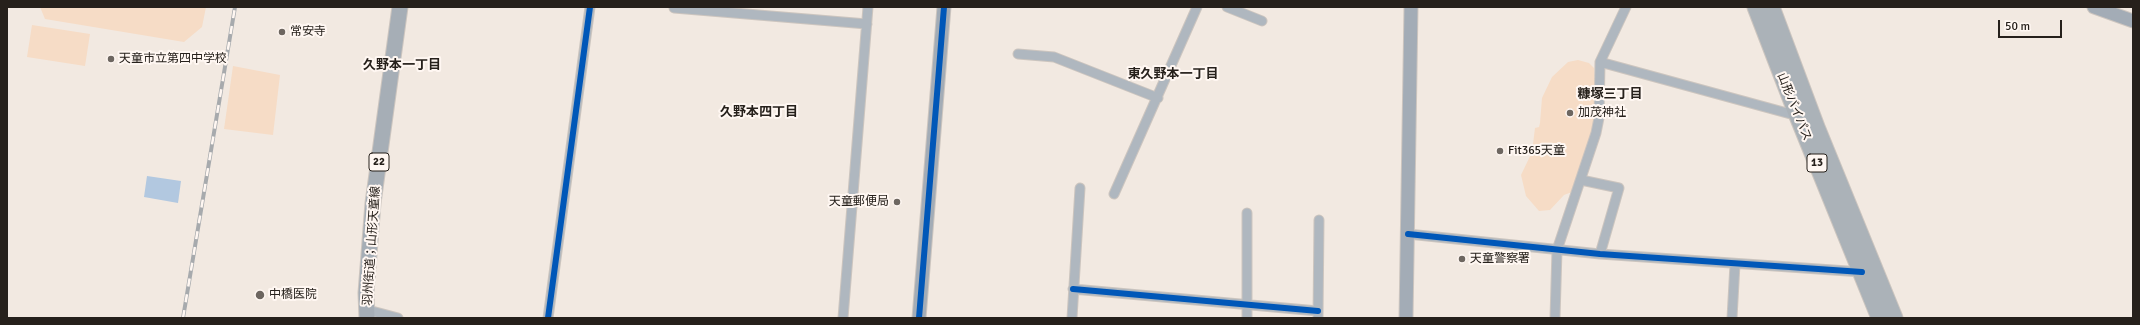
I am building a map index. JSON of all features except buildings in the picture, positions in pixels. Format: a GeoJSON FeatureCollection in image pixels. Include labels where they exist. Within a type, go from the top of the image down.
{"type":"FeatureCollection","features":[{"type":"Feature","properties":{"kind":"highway","name":"山形バイパス"},"geometry":{"type":"LineString","coordinates":[[1756,7],[1798,116],[1880,318]]}},
{"type":"Feature","properties":{"kind":"highway","name":"山形バイパス"},"geometry":{"type":"LineString","coordinates":[[1771,7],[1816,127],[1894,318]]}},
{"type":"Feature","properties":{"kind":"main road","name":"羽州街道；山形天童線"},"geometry":{"type":"LineString","coordinates":[[367,314],[366,293],[374,202],[400,7]]}},
{"type":"Feature","properties":{"kind":"street"},"geometry":{"type":"LineString","coordinates":[[548,318],[590,7]]}},
{"type":"Feature","properties":{"kind":"street"},"geometry":{"type":"LineString","coordinates":[[843,318],[868,7]]}},
{"type":"Feature","properties":{"kind":"street"},"geometry":{"type":"LineString","coordinates":[[919,318],[944,7]]}},
{"type":"Feature","properties":{"kind":"street"},"geometry":{"type":"LineString","coordinates":[[1114,194],[1198,7]]}},
{"type":"Feature","properties":{"kind":"street"},"geometry":{"type":"LineString","coordinates":[[1227,7],[1262,21]]}},
{"type":"Feature","properties":{"kind":"street"},"geometry":{"type":"LineString","coordinates":[[1406,318],[1411,7]]}},
{"type":"Feature","properties":{"kind":"street"},"geometry":{"type":"LineString","coordinates":[[1555,318],[1557,250],[1582,180],[1596,133],[1599,118],[1600,62],[1626,7]]}},
{"type":"Feature","properties":{"kind":"street"},"geometry":{"type":"LineString","coordinates":[[2094,7],[2133,21]]}},
{"type":"Feature","properties":{"kind":"street"},"geometry":{"type":"LineString","coordinates":[[674,8],[867,24]]}},
{"type":"Feature","properties":{"kind":"street"},"geometry":{"type":"LineString","coordinates":[[1018,54],[1054,57],[1158,98]]}},
{"type":"Feature","properties":{"kind":"street"},"geometry":{"type":"LineString","coordinates":[[1600,62],[1798,116]]}},
{"type":"Feature","properties":{"kind":"street"},"geometry":{"type":"LineString","coordinates":[[1582,180],[1619,188],[1600,254]]}},
{"type":"Feature","properties":{"kind":"street"},"geometry":{"type":"LineString","coordinates":[[1072,318],[1080,188]]}},
{"type":"Feature","properties":{"kind":"street"},"geometry":{"type":"LineString","coordinates":[[1247,213],[1247,318]]}},
{"type":"Feature","properties":{"kind":"street"},"geometry":{"type":"LineString","coordinates":[[1073,288],[1247,303],[1318,314],[1319,220]]}},
{"type":"Feature","properties":{"kind":"street"},"geometry":{"type":"LineString","coordinates":[[1408,234],[1600,254],[1862,272]]}},
{"type":"Feature","properties":{"kind":"street"},"geometry":{"type":"LineString","coordinates":[[1732,318],[1736,264]]}},
{"type":"Feature","properties":{"kind":"street"},"geometry":{"type":"LineString","coordinates":[[367,314],[398,318]]}},
{"type":"Feature","properties":{"kind":"shaded area"},"geometry":{"type":"Polygon","coordinates":[[[40,7],[206,7],[202,27],[184,42],[45,19],[40,7]]]}},
{"type":"Feature","properties":{"kind":"shaded area"},"geometry":{"type":"Polygon","coordinates":[[[32,25],[90,34],[85,66],[27,57],[32,25]]]}},
{"type":"Feature","properties":{"kind":"shaded area"},"geometry":{"type":"Polygon","coordinates":[[[1578,60],[1589,63],[1594,68],[1596,95],[1593,134],[1572,192],[1564,195],[1550,210],[1539,211],[1526,196],[1521,175],[1532,152],[1535,128],[1539,127],[1540,123],[1542,98],[1552,77],[1568,62],[1578,60]]]}},
{"type":"Feature","properties":{"kind":"shaded area"},"geometry":{"type":"Polygon","coordinates":[[[233,66],[280,75],[273,135],[224,129],[233,66]]]}},
{"type":"Feature","properties":{"kind":"water"},"geometry":{"type":"Polygon","coordinates":[[[147,176],[181,181],[178,203],[144,197],[147,176]]]}},
{"type":"Feature","properties":{"kind":"railway"},"geometry":{"type":"LineString","coordinates":[[183,318],[235,7]]}},
{"type":"Feature","properties":{"kind":"cycle path"},"geometry":{"type":"LineString","coordinates":[[548,318],[590,7]]}},
{"type":"Feature","properties":{"kind":"cycle path"},"geometry":{"type":"LineString","coordinates":[[919,318],[944,7]]}},
{"type":"Feature","properties":{"kind":"cycle path"},"geometry":{"type":"LineString","coordinates":[[1408,234],[1600,254],[1862,272]]}},
{"type":"Feature","properties":{"kind":"cycle path"},"geometry":{"type":"LineString","coordinates":[[1073,289],[1318,311]]}},
{"type":"Feature","properties":{"kind":"place","name":"常安寺"},"geometry":{"type":"Point","coordinates":[282,32]}},
{"type":"Feature","properties":{"kind":"place","name":"天童市立第四中学校"},"geometry":{"type":"Point","coordinates":[111,59]}},
{"type":"Feature","properties":{"kind":"place","name":"加茂神社"},"geometry":{"type":"Point","coordinates":[1570,113]}},
{"type":"Feature","properties":{"kind":"place","name":"Fit365天童"},"geometry":{"type":"Point","coordinates":[1500,151]}},
{"type":"Feature","properties":{"kind":"place","name":"天童郵便局"},"geometry":{"type":"Point","coordinates":[897,202]}},
{"type":"Feature","properties":{"kind":"place","name":"天童警察署"},"geometry":{"type":"Point","coordinates":[1462,259]}},
{"type":"Feature","properties":{"kind":"place","name":"中橋医院"},"geometry":{"type":"Point","coordinates":[260,295]}},
{"type":"Feature","properties":{"kind":"district","name":"久野本一丁目"},"geometry":{"type":"Point","coordinates":[402,66]}},
{"type":"Feature","properties":{"kind":"district","name":"東久野本一丁目"},"geometry":{"type":"Point","coordinates":[1173,75]}},
{"type":"Feature","properties":{"kind":"district","name":"糠塚三丁目"},"geometry":{"type":"Point","coordinates":[1610,95]}},
{"type":"Feature","properties":{"kind":"district","name":"久野本四丁目"},"geometry":{"type":"Point","coordinates":[759,113]}}]}
